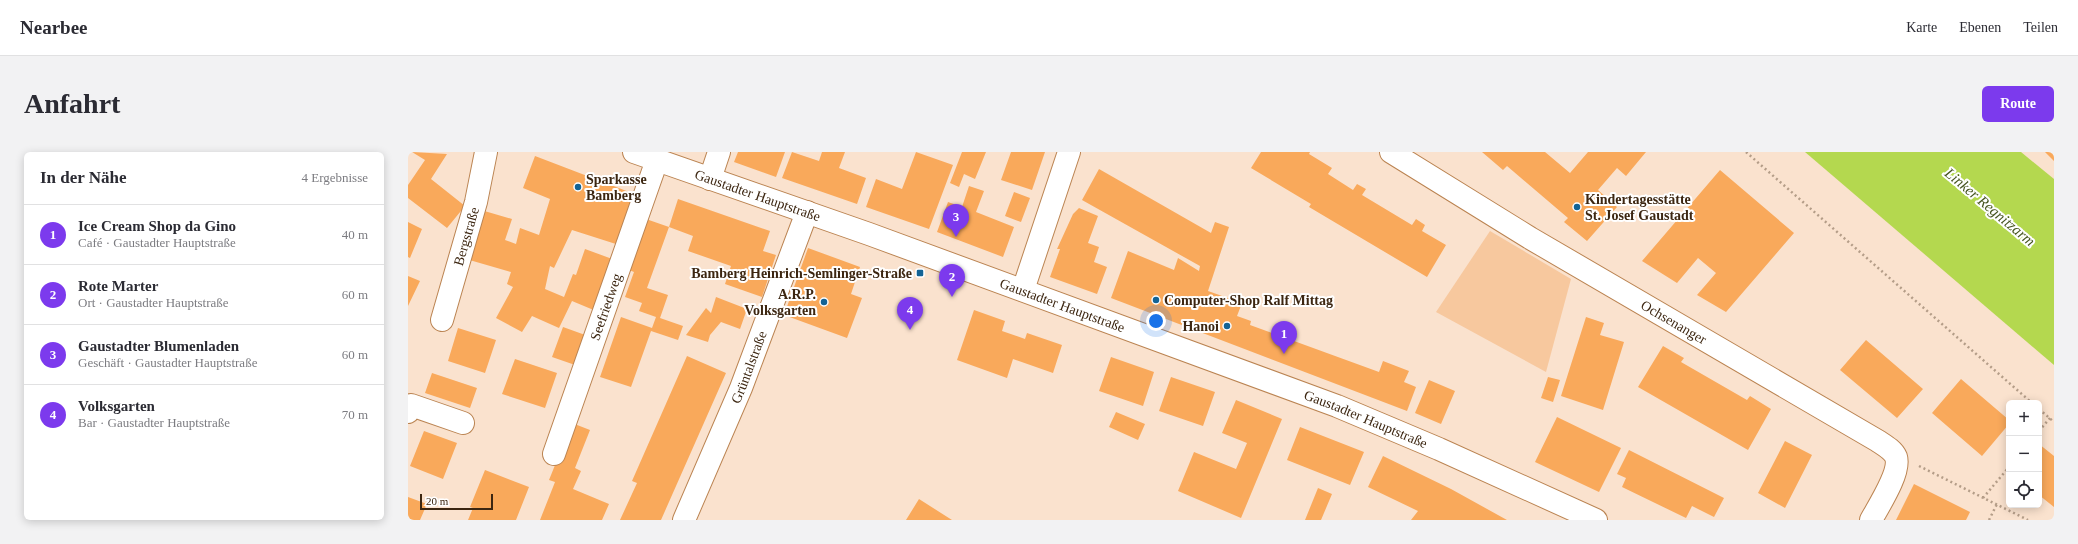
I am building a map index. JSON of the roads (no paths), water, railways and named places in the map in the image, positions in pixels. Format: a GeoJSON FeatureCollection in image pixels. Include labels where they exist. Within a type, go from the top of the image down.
{"type":"FeatureCollection","features":[{"type":"Feature","properties":{"kind":"street","name":"Bergstraße"},"geometry":{"type":"LineString","coordinates":[[442,320],[476,202],[486,152]]}},
{"type":"Feature","properties":{"kind":"street","name":"Gaustadter Hauptstraße"},"geometry":{"type":"LineString","coordinates":[[634,152],[807,212],[1338,406],[1596,520]]}},
{"type":"Feature","properties":{"kind":"street"},"geometry":{"type":"LineString","coordinates":[[710,178],[719,152]]}},
{"type":"Feature","properties":{"kind":"street"},"geometry":{"type":"LineString","coordinates":[[1023,290],[1069,152]]}},
{"type":"Feature","properties":{"kind":"street","name":"Ochsenanger"},"geometry":{"type":"LineString","coordinates":[[1391,152],[1530,238],[1878,441],[1892,452],[1897,463],[1894,475],[1871,520]]}},
{"type":"Feature","properties":{"kind":"street","name":"Seefriedweg"},"geometry":{"type":"LineString","coordinates":[[554,454],[657,160]]}},
{"type":"Feature","properties":{"kind":"street","name":"Grüntalstraße"},"geometry":{"type":"LineString","coordinates":[[684,520],[741,388],[807,212]]}},
{"type":"Feature","properties":{"kind":"street"},"geometry":{"type":"LineString","coordinates":[[408,412],[411,405],[463,423]]}},
{"type":"Feature","properties":{"kind":"water","name":"Linker Regnitzarm"},"geometry":{"type":"Polygon","coordinates":[[[1805,152],[2021,152],[2054,179],[2054,365],[1805,152]]]}},
{"type":"Feature","properties":{"kind":"place","name":"Sparkasse Bamberg"},"geometry":{"type":"Point","coordinates":[578,187]}},
{"type":"Feature","properties":{"kind":"place","name":"Kindertagesstätte St. Josef Gaustadt"},"geometry":{"type":"Point","coordinates":[1577,207]}},
{"type":"Feature","properties":{"kind":"place","name":"Gaustadter Blumenladen"},"geometry":{"type":"Point","coordinates":[956,237]}},
{"type":"Feature","properties":{"kind":"place","name":"Bamberg Heinrich-Semlinger-Straße"},"geometry":{"type":"Point","coordinates":[920,273]}},
{"type":"Feature","properties":{"kind":"place","name":"Rote Marter"},"geometry":{"type":"Point","coordinates":[952,297]}},
{"type":"Feature","properties":{"kind":"place","name":"Computer-Shop Ralf Mittag"},"geometry":{"type":"Point","coordinates":[1156,300]}},
{"type":"Feature","properties":{"kind":"place","name":"A.R.P. Volksgarten"},"geometry":{"type":"Point","coordinates":[824,302]}},
{"type":"Feature","properties":{"kind":"place","name":"Hanoi"},"geometry":{"type":"Point","coordinates":[1227,326]}},
{"type":"Feature","properties":{"kind":"place","name":"Volksgarten"},"geometry":{"type":"Point","coordinates":[910,330]}},
{"type":"Feature","properties":{"kind":"place","name":"Ice Cream Shop da Gino"},"geometry":{"type":"Point","coordinates":[1284,354]}}]}
